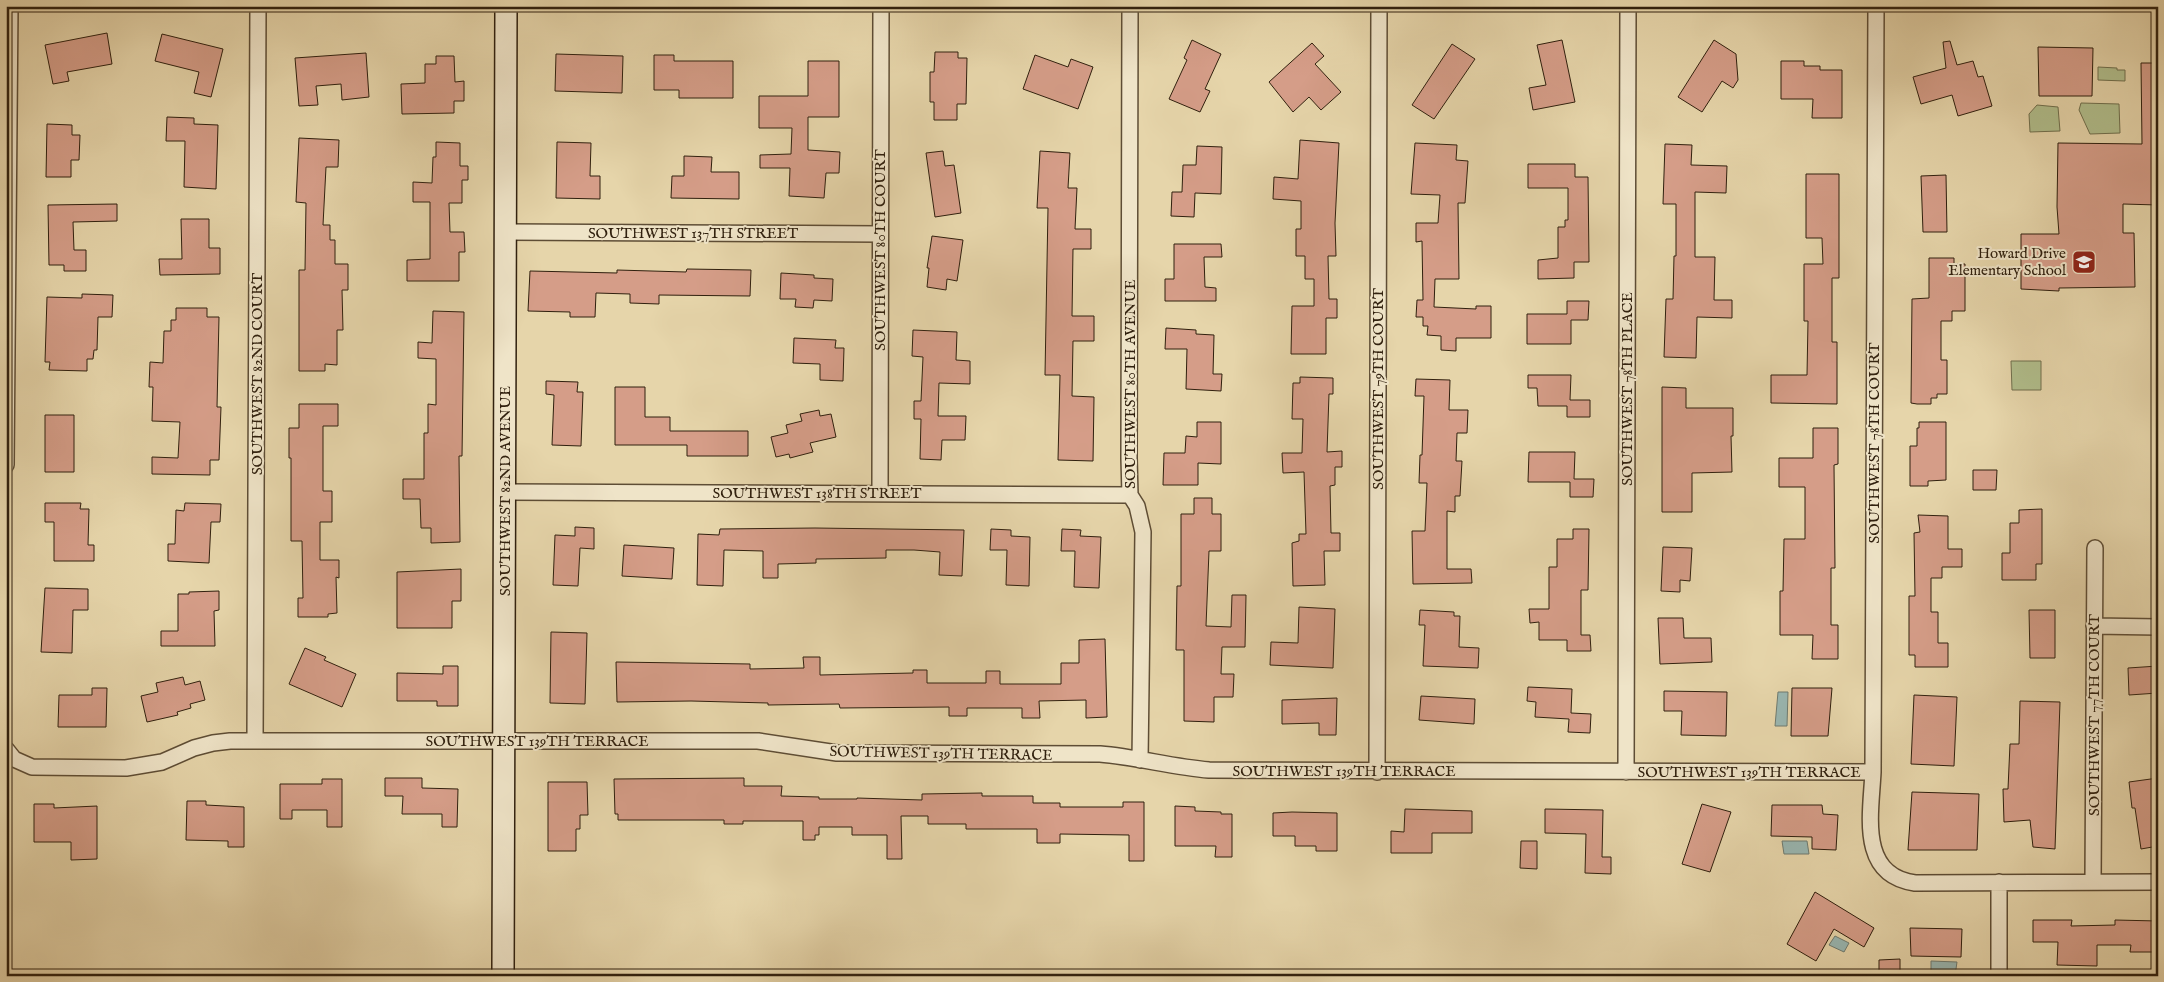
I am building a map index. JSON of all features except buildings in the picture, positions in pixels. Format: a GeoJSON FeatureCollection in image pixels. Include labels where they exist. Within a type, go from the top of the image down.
{"type":"FeatureCollection","features":[{"type":"Feature","properties":{"kind":"street"},"geometry":{"type":"LineString","coordinates":[[6,465],[10,6]]}},
{"type":"Feature","properties":{"kind":"street","name":"SOUTHWEST 82ND COURT"},"geometry":{"type":"LineString","coordinates":[[255,741],[258,6]]}},
{"type":"Feature","properties":{"kind":"street","name":"SOUTHWEST 82ND AVENUE"},"geometry":{"type":"LineString","coordinates":[[503,975],[506,6]]}},
{"type":"Feature","properties":{"kind":"street","name":"SOUTHWEST 80TH COURT"},"geometry":{"type":"LineString","coordinates":[[880,493],[882,6]]}},
{"type":"Feature","properties":{"kind":"street","name":"SOUTHWEST 80TH AVENUE"},"geometry":{"type":"LineString","coordinates":[[1130,6],[1130,495],[1137,506],[1143,532],[1140,760]]}},
{"type":"Feature","properties":{"kind":"street","name":"SOUTHWEST 79TH COURT"},"geometry":{"type":"LineString","coordinates":[[1377,772],[1379,6]]}},
{"type":"Feature","properties":{"kind":"street","name":"SOUTHWEST 78TH PLACE"},"geometry":{"type":"LineString","coordinates":[[1626,772],[1628,6]]}},
{"type":"Feature","properties":{"kind":"street","name":"SOUTHWEST 78TH COURT"},"geometry":{"type":"LineString","coordinates":[[1876,6],[1872,841],[1879,862],[1890,875],[1899,880],[1914,882],[1999,882]]}},
{"type":"Feature","properties":{"kind":"street","name":"SOUTHWEST 137TH STREET"},"geometry":{"type":"LineString","coordinates":[[506,232],[880,234]]}},
{"type":"Feature","properties":{"kind":"street","name":"SOUTHWEST 138TH STREET"},"geometry":{"type":"LineString","coordinates":[[504,492],[1130,495]]}},
{"type":"Feature","properties":{"kind":"street","name":"SOUTHWEST 77TH COURT"},"geometry":{"type":"LineString","coordinates":[[2093,882],[2095,548]]}},
{"type":"Feature","properties":{"kind":"street"},"geometry":{"type":"LineString","coordinates":[[2094,626],[2158,627]]}},
{"type":"Feature","properties":{"kind":"street","name":"SOUTHWEST 139TH TERRACE"},"geometry":{"type":"LineString","coordinates":[[10,754],[32,766],[43,768],[126,768],[162,762],[194,748],[213,743],[255,741],[758,741],[837,753],[1100,754],[1209,770],[1873,772]]}},
{"type":"Feature","properties":{"kind":"street"},"geometry":{"type":"LineString","coordinates":[[1999,976],[1999,882],[2158,882]]}},
{"type":"Feature","properties":{"kind":"green space"},"geometry":{"type":"Polygon","coordinates":[[[2098,67],[2125,70],[2125,81],[2098,80],[2098,67]]]}},
{"type":"Feature","properties":{"kind":"green space"},"geometry":{"type":"Polygon","coordinates":[[[2081,103],[2119,104],[2120,133],[2090,134],[2079,110],[2081,103]]]}},
{"type":"Feature","properties":{"kind":"green space"},"geometry":{"type":"Polygon","coordinates":[[[2037,105],[2058,107],[2060,131],[2030,132],[2029,114],[2037,105]]]}},
{"type":"Feature","properties":{"kind":"green space"},"geometry":{"type":"Polygon","coordinates":[[[2011,361],[2041,361],[2041,390],[2012,390],[2011,361]]]}},
{"type":"Feature","properties":{"kind":"water"},"geometry":{"type":"Polygon","coordinates":[[[1778,692],[1788,692],[1787,726],[1775,726],[1778,692]]]}},
{"type":"Feature","properties":{"kind":"water"},"geometry":{"type":"Polygon","coordinates":[[[1782,841],[1807,841],[1809,854],[1784,854],[1782,841]]]}},
{"type":"Feature","properties":{"kind":"water"},"geometry":{"type":"Polygon","coordinates":[[[1835,936],[1849,943],[1844,952],[1829,945],[1835,936]]]}},
{"type":"Feature","properties":{"kind":"water"},"geometry":{"type":"Polygon","coordinates":[[[1931,961],[1957,962],[1955,976],[1931,974],[1931,961]]]}},
{"type":"Feature","properties":{"kind":"place","name":"Howard Drive Elementary School"},"geometry":{"type":"Point","coordinates":[2084,262]}}]}
